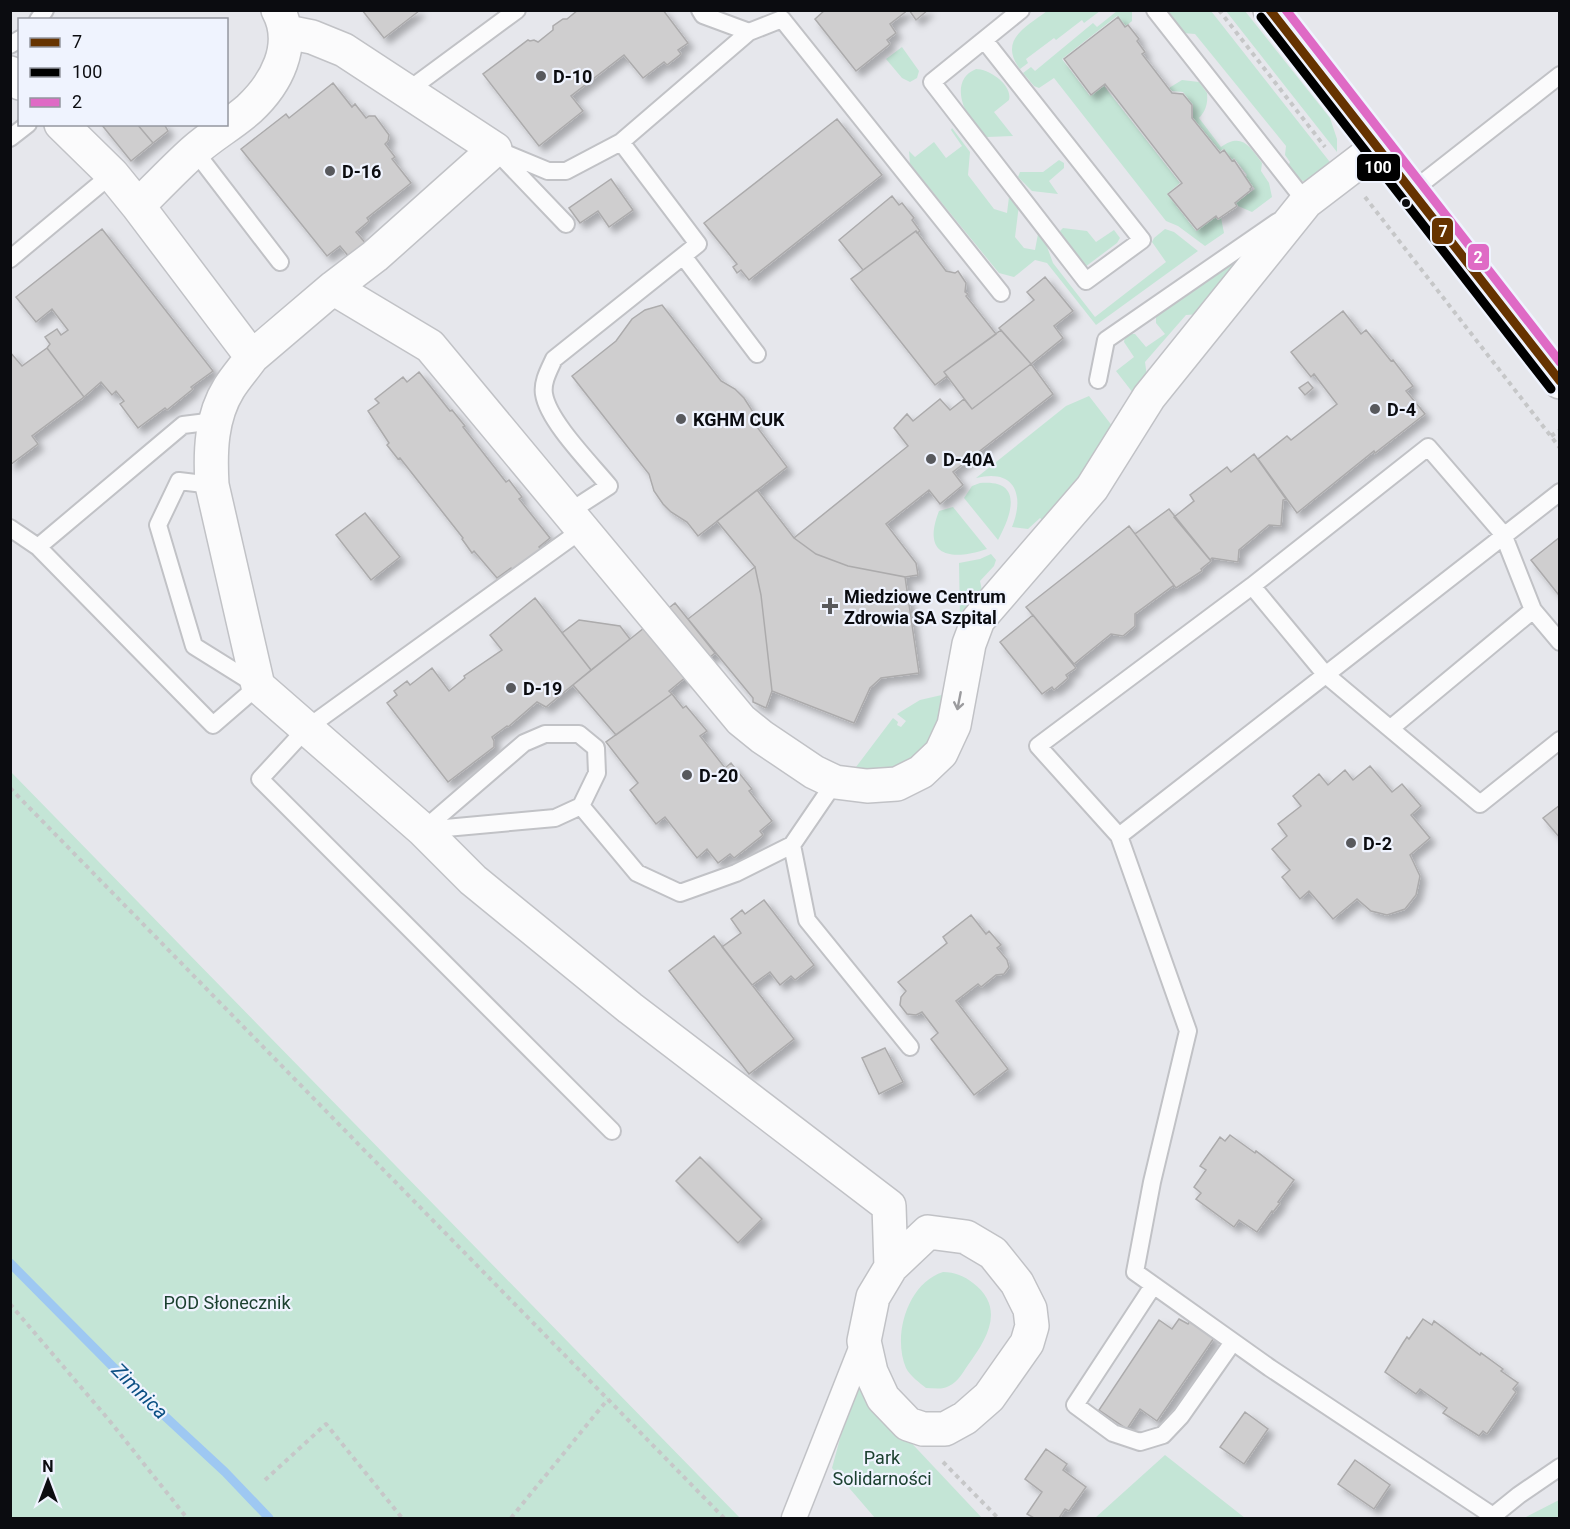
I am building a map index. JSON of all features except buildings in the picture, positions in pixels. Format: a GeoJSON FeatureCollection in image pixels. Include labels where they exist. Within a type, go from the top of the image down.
{"type":"FeatureCollection","features":[{"type":"Feature","properties":{"kind":"street"},"geometry":{"type":"LineString","coordinates":[[1270,10],[1560,382]]}},
{"type":"Feature","properties":{"kind":"street"},"geometry":{"type":"LineString","coordinates":[[283,21],[312,37],[344,50],[495,149],[375,256],[333,288],[252,357],[228,388],[215,421],[210,453],[212,485],[258,686],[423,830],[473,880],[630,1008],[889,1206],[928,1232],[966,1237],[993,1253],[1017,1283],[1030,1308],[1032,1326],[1027,1343],[989,1397],[965,1418],[945,1429],[923,1429],[908,1424],[883,1398],[871,1372],[864,1341]]}},
{"type":"Feature","properties":{"kind":"street"},"geometry":{"type":"LineString","coordinates":[[228,125],[249,109],[279,68],[285,46],[283,21]]}},
{"type":"Feature","properties":{"kind":"street"},"geometry":{"type":"LineString","coordinates":[[64,126],[112,174],[252,357]]}},
{"type":"Feature","properties":{"kind":"street"},"geometry":{"type":"LineString","coordinates":[[138,206],[194,150],[226,126]]}},
{"type":"Feature","properties":{"kind":"street"},"geometry":{"type":"LineString","coordinates":[[333,288],[430,346],[741,720],[814,772],[835,782],[867,786],[897,784],[921,772],[941,753],[954,725],[969,644],[978,620],[1092,489],[1149,397],[1306,202],[1378,147]]}},
{"type":"Feature","properties":{"kind":"street"},"geometry":{"type":"LineString","coordinates":[[889,1206],[891,1267]]}},
{"type":"Feature","properties":{"kind":"street"},"geometry":{"type":"LineString","coordinates":[[794,1518],[864,1341],[873,1297],[891,1267],[928,1232]]}},
{"type":"Feature","properties":{"kind":"lane"},"geometry":{"type":"LineString","coordinates":[[406,92],[517,10]]}},
{"type":"Feature","properties":{"kind":"lane"},"geometry":{"type":"LineString","coordinates":[[700,10],[703,15],[749,32]]}},
{"type":"Feature","properties":{"kind":"lane"},"geometry":{"type":"LineString","coordinates":[[985,41],[1142,240],[1086,281],[932,82],[1021,10]]}},
{"type":"Feature","properties":{"kind":"lane"},"geometry":{"type":"LineString","coordinates":[[1098,380],[1106,340],[1306,202],[1155,10]]}},
{"type":"Feature","properties":{"kind":"lane"},"geometry":{"type":"LineString","coordinates":[[495,149],[548,171],[566,171],[621,142],[749,32],[782,19],[1001,293]]}},
{"type":"Feature","properties":{"kind":"lane"},"geometry":{"type":"LineString","coordinates":[[1412,191],[1560,75]]}},
{"type":"Feature","properties":{"kind":"lane"},"geometry":{"type":"LineString","coordinates":[[10,138],[25,126]]}},
{"type":"Feature","properties":{"kind":"lane"},"geometry":{"type":"LineString","coordinates":[[612,1131],[260,778],[307,728],[576,520],[609,486],[551,414],[543,393],[545,376],[554,359],[698,244],[621,142]]}},
{"type":"Feature","properties":{"kind":"lane"},"geometry":{"type":"LineString","coordinates":[[495,149],[566,224]]}},
{"type":"Feature","properties":{"kind":"lane"},"geometry":{"type":"LineString","coordinates":[[194,150],[280,262]]}},
{"type":"Feature","properties":{"kind":"lane"},"geometry":{"type":"LineString","coordinates":[[10,258],[112,174]]}},
{"type":"Feature","properties":{"kind":"lane"},"geometry":{"type":"LineString","coordinates":[[682,256],[757,354]]}},
{"type":"Feature","properties":{"kind":"lane"},"geometry":{"type":"LineString","coordinates":[[39,547],[183,425],[215,421]]}},
{"type":"Feature","properties":{"kind":"lane"},"geometry":{"type":"LineString","coordinates":[[1560,642],[1533,610],[1503,534],[1428,447],[1252,585],[1038,746],[1119,836],[1188,1031],[1152,1182],[1135,1272],[1233,1342],[1493,1516],[1560,1467]]}},
{"type":"Feature","properties":{"kind":"lane"},"geometry":{"type":"LineString","coordinates":[[10,528],[39,547],[213,725],[258,686],[194,646],[158,525],[179,481],[212,485]]}},
{"type":"Feature","properties":{"kind":"lane"},"geometry":{"type":"LineString","coordinates":[[1119,836],[1503,534],[1560,492]]}},
{"type":"Feature","properties":{"kind":"lane"},"geometry":{"type":"LineString","coordinates":[[1252,585],[1325,674],[1480,804],[1560,740]]}},
{"type":"Feature","properties":{"kind":"lane"},"geometry":{"type":"LineString","coordinates":[[1390,729],[1533,610]]}},
{"type":"Feature","properties":{"kind":"lane"},"geometry":{"type":"LineString","coordinates":[[545,734],[579,734],[596,748],[597,773],[581,806],[555,818],[423,830],[524,743],[545,734]]}},
{"type":"Feature","properties":{"kind":"lane"},"geometry":{"type":"LineString","coordinates":[[581,806],[637,873],[680,893],[736,873],[792,845],[835,782]]}},
{"type":"Feature","properties":{"kind":"lane"},"geometry":{"type":"LineString","coordinates":[[792,845],[807,920],[910,1047]]}},
{"type":"Feature","properties":{"kind":"lane"},"geometry":{"type":"LineString","coordinates":[[1153,1286],[1075,1404],[1113,1433],[1140,1442],[1163,1435],[1181,1416],[1233,1342]]}},
{"type":"Feature","properties":{"kind":"path"},"geometry":{"type":"LineString","coordinates":[[1219,10],[1560,448]]}},
{"type":"Feature","properties":{"kind":"path"},"geometry":{"type":"LineString","coordinates":[[1551,436],[1560,430]]}},
{"type":"Feature","properties":{"kind":"path"},"geometry":{"type":"LineString","coordinates":[[10,788],[723,1518]]}},
{"type":"Feature","properties":{"kind":"path"},"geometry":{"type":"LineString","coordinates":[[10,1304],[109,1420],[187,1518]]}},
{"type":"Feature","properties":{"kind":"path"},"geometry":{"type":"LineString","coordinates":[[511,1518],[609,1399]]}},
{"type":"Feature","properties":{"kind":"path"},"geometry":{"type":"LineString","coordinates":[[265,1480],[326,1424],[402,1518]]}},
{"type":"Feature","properties":{"kind":"path"},"geometry":{"type":"LineString","coordinates":[[940,1459],[998,1518]]}},
{"type":"Feature","properties":{"kind":"green space"},"geometry":{"type":"Polygon","coordinates":[[[1047,11],[1100,11],[1084,23],[1082,20],[1056,40],[1054,38],[1026,59],[1028,63],[1020,69],[1014,59],[1013,42],[1023,29],[1047,11]]]}},
{"type":"Feature","properties":{"kind":"green space"},"geometry":{"type":"Polygon","coordinates":[[[1117,11],[1132,11],[1132,21],[1126,26],[1117,16],[1062,59],[1090,96],[1104,86],[1180,183],[1167,194],[1196,231],[1216,217],[1218,220],[1221,218],[1224,233],[1205,246],[1178,226],[1166,221],[1054,78],[1039,88],[1034,86],[1023,73],[1031,67],[1035,71],[1093,23],[1097,27],[1117,11]]]}},
{"type":"Feature","properties":{"kind":"green space"},"geometry":{"type":"Polygon","coordinates":[[[1165,11],[1211,11],[1333,166],[1309,182],[1299,180],[1288,167],[1290,162],[1285,155],[1286,146],[1195,34],[1183,33],[1165,11]]]}},
{"type":"Feature","properties":{"kind":"green space"},"geometry":{"type":"Polygon","coordinates":[[[1226,11],[1245,11],[1330,118],[1337,139],[1337,152],[1226,11]]]}},
{"type":"Feature","properties":{"kind":"green space"},"geometry":{"type":"Polygon","coordinates":[[[902,47],[919,71],[917,78],[910,82],[902,78],[886,59],[902,47]]]}},
{"type":"Feature","properties":{"kind":"green space"},"geometry":{"type":"Polygon","coordinates":[[[976,69],[993,75],[1007,89],[1009,100],[994,112],[1013,136],[987,137],[967,113],[961,93],[962,83],[967,75],[976,69]]]}},
{"type":"Feature","properties":{"kind":"green space"},"geometry":{"type":"Polygon","coordinates":[[[1182,80],[1199,82],[1207,93],[1206,107],[1199,118],[1221,147],[1240,141],[1249,147],[1262,163],[1261,171],[1269,183],[1272,197],[1252,212],[1236,203],[1255,189],[1245,177],[1247,175],[1224,149],[1220,151],[1193,118],[1193,105],[1183,92],[1172,91],[1169,88],[1182,80]]]}},
{"type":"Feature","properties":{"kind":"green space"},"geometry":{"type":"Polygon","coordinates":[[[952,128],[970,152],[968,175],[994,209],[1007,213],[1011,196],[1019,205],[1015,237],[1024,248],[1035,250],[1038,234],[1042,233],[1053,263],[1095,317],[1166,262],[1152,242],[1165,229],[1174,232],[1198,251],[1096,325],[1047,263],[1035,260],[1014,277],[999,273],[910,164],[909,151],[915,157],[934,142],[946,158],[962,146],[951,130],[952,128]]]}},
{"type":"Feature","properties":{"kind":"green space"},"geometry":{"type":"Polygon","coordinates":[[[1059,160],[1064,163],[1064,168],[1049,181],[1058,194],[1032,191],[1018,177],[1020,172],[1043,172],[1059,160]]]}},
{"type":"Feature","properties":{"kind":"green space"},"geometry":{"type":"Polygon","coordinates":[[[1063,228],[1087,231],[1096,242],[1114,230],[1120,238],[1117,243],[1085,267],[1071,251],[1060,231],[1063,228]]]}},
{"type":"Feature","properties":{"kind":"green space"},"geometry":{"type":"Polygon","coordinates":[[[1246,253],[1201,314],[1186,315],[1145,362],[1147,377],[1133,393],[1116,371],[1134,357],[1124,342],[1125,337],[1135,334],[1146,347],[1165,334],[1156,323],[1156,315],[1246,253]]]}},
{"type":"Feature","properties":{"kind":"green space"},"geometry":{"type":"Polygon","coordinates":[[[1089,396],[1113,427],[1093,468],[1047,524],[1040,518],[1028,529],[1012,527],[1017,504],[1014,487],[1000,477],[976,478],[1066,406],[1089,396]]]}},
{"type":"Feature","properties":{"kind":"green space"},"geometry":{"type":"Polygon","coordinates":[[[980,483],[994,483],[1004,487],[1009,493],[1010,510],[998,540],[964,498],[972,486],[980,483]]]}},
{"type":"Feature","properties":{"kind":"green space"},"geometry":{"type":"Polygon","coordinates":[[[953,507],[987,549],[962,555],[943,552],[937,546],[934,526],[939,511],[953,507]]]}},
{"type":"Feature","properties":{"kind":"green space"},"geometry":{"type":"Polygon","coordinates":[[[991,554],[996,560],[994,566],[980,581],[983,595],[960,621],[959,563],[980,559],[991,554]]]}},
{"type":"Feature","properties":{"kind":"green space"},"geometry":{"type":"Polygon","coordinates":[[[946,694],[932,743],[899,771],[853,771],[893,718],[901,727],[906,721],[897,714],[920,700],[946,694]]]}},
{"type":"Feature","properties":{"kind":"green space","name":"POD Słonecznik"},"geometry":{"type":"Polygon","coordinates":[[[11,772],[740,1518],[11,1518],[11,772]]]}},
{"type":"Feature","properties":{"kind":"green space"},"geometry":{"type":"Polygon","coordinates":[[[943,1272],[963,1276],[983,1293],[989,1303],[990,1324],[981,1345],[958,1379],[944,1388],[926,1388],[906,1368],[902,1355],[902,1326],[912,1299],[920,1287],[943,1272]]]}},
{"type":"Feature","properties":{"kind":"green space","name":"Park Solidarności"},"geometry":{"type":"Polygon","coordinates":[[[855,1383],[982,1518],[875,1518],[832,1468],[855,1383]]]}},
{"type":"Feature","properties":{"kind":"green space"},"geometry":{"type":"Polygon","coordinates":[[[1165,1455],[1245,1518],[1095,1518],[1165,1455]]]}},
{"type":"Feature","properties":{"kind":"green space"},"geometry":{"type":"Polygon","coordinates":[[[1559,1500],[1559,1518],[1524,1518],[1559,1500]]]}},
{"type":"Feature","properties":{"kind":"waterway","name":"Zimnica"},"geometry":{"type":"LineString","coordinates":[[10,1263],[128,1382],[225,1472],[269,1518]]}},
{"type":"Feature","properties":{"kind":"transit line","name":"7"},"geometry":{"type":"LineString","coordinates":[[1270,10],[1560,381]]}},
{"type":"Feature","properties":{"kind":"transit line","name":"2"},"geometry":{"type":"LineString","coordinates":[[1286,10],[1560,362]]}},
{"type":"Feature","properties":{"kind":"transit line","name":"100"},"geometry":{"type":"LineString","coordinates":[[1261,17],[1551,389]]}},
{"type":"Feature","properties":{"kind":"place","name":"D-10"},"geometry":{"type":"Point","coordinates":[541,76]}},
{"type":"Feature","properties":{"kind":"place","name":"D-16"},"geometry":{"type":"Point","coordinates":[330,171]}},
{"type":"Feature","properties":{"kind":"place","name":"D-4"},"geometry":{"type":"Point","coordinates":[1375,409]}},
{"type":"Feature","properties":{"kind":"place","name":"KGHM CUK"},"geometry":{"type":"Point","coordinates":[681,419]}},
{"type":"Feature","properties":{"kind":"place","name":"D-40A"},"geometry":{"type":"Point","coordinates":[931,459]}},
{"type":"Feature","properties":{"kind":"place","name":"Miedziowe Centrum Zdrowia SA Szpital"},"geometry":{"type":"Point","coordinates":[830,606]}},
{"type":"Feature","properties":{"kind":"place","name":"D-19"},"geometry":{"type":"Point","coordinates":[511,688]}},
{"type":"Feature","properties":{"kind":"place","name":"D-20"},"geometry":{"type":"Point","coordinates":[687,775]}},
{"type":"Feature","properties":{"kind":"place","name":"D-2"},"geometry":{"type":"Point","coordinates":[1351,843]}}]}
